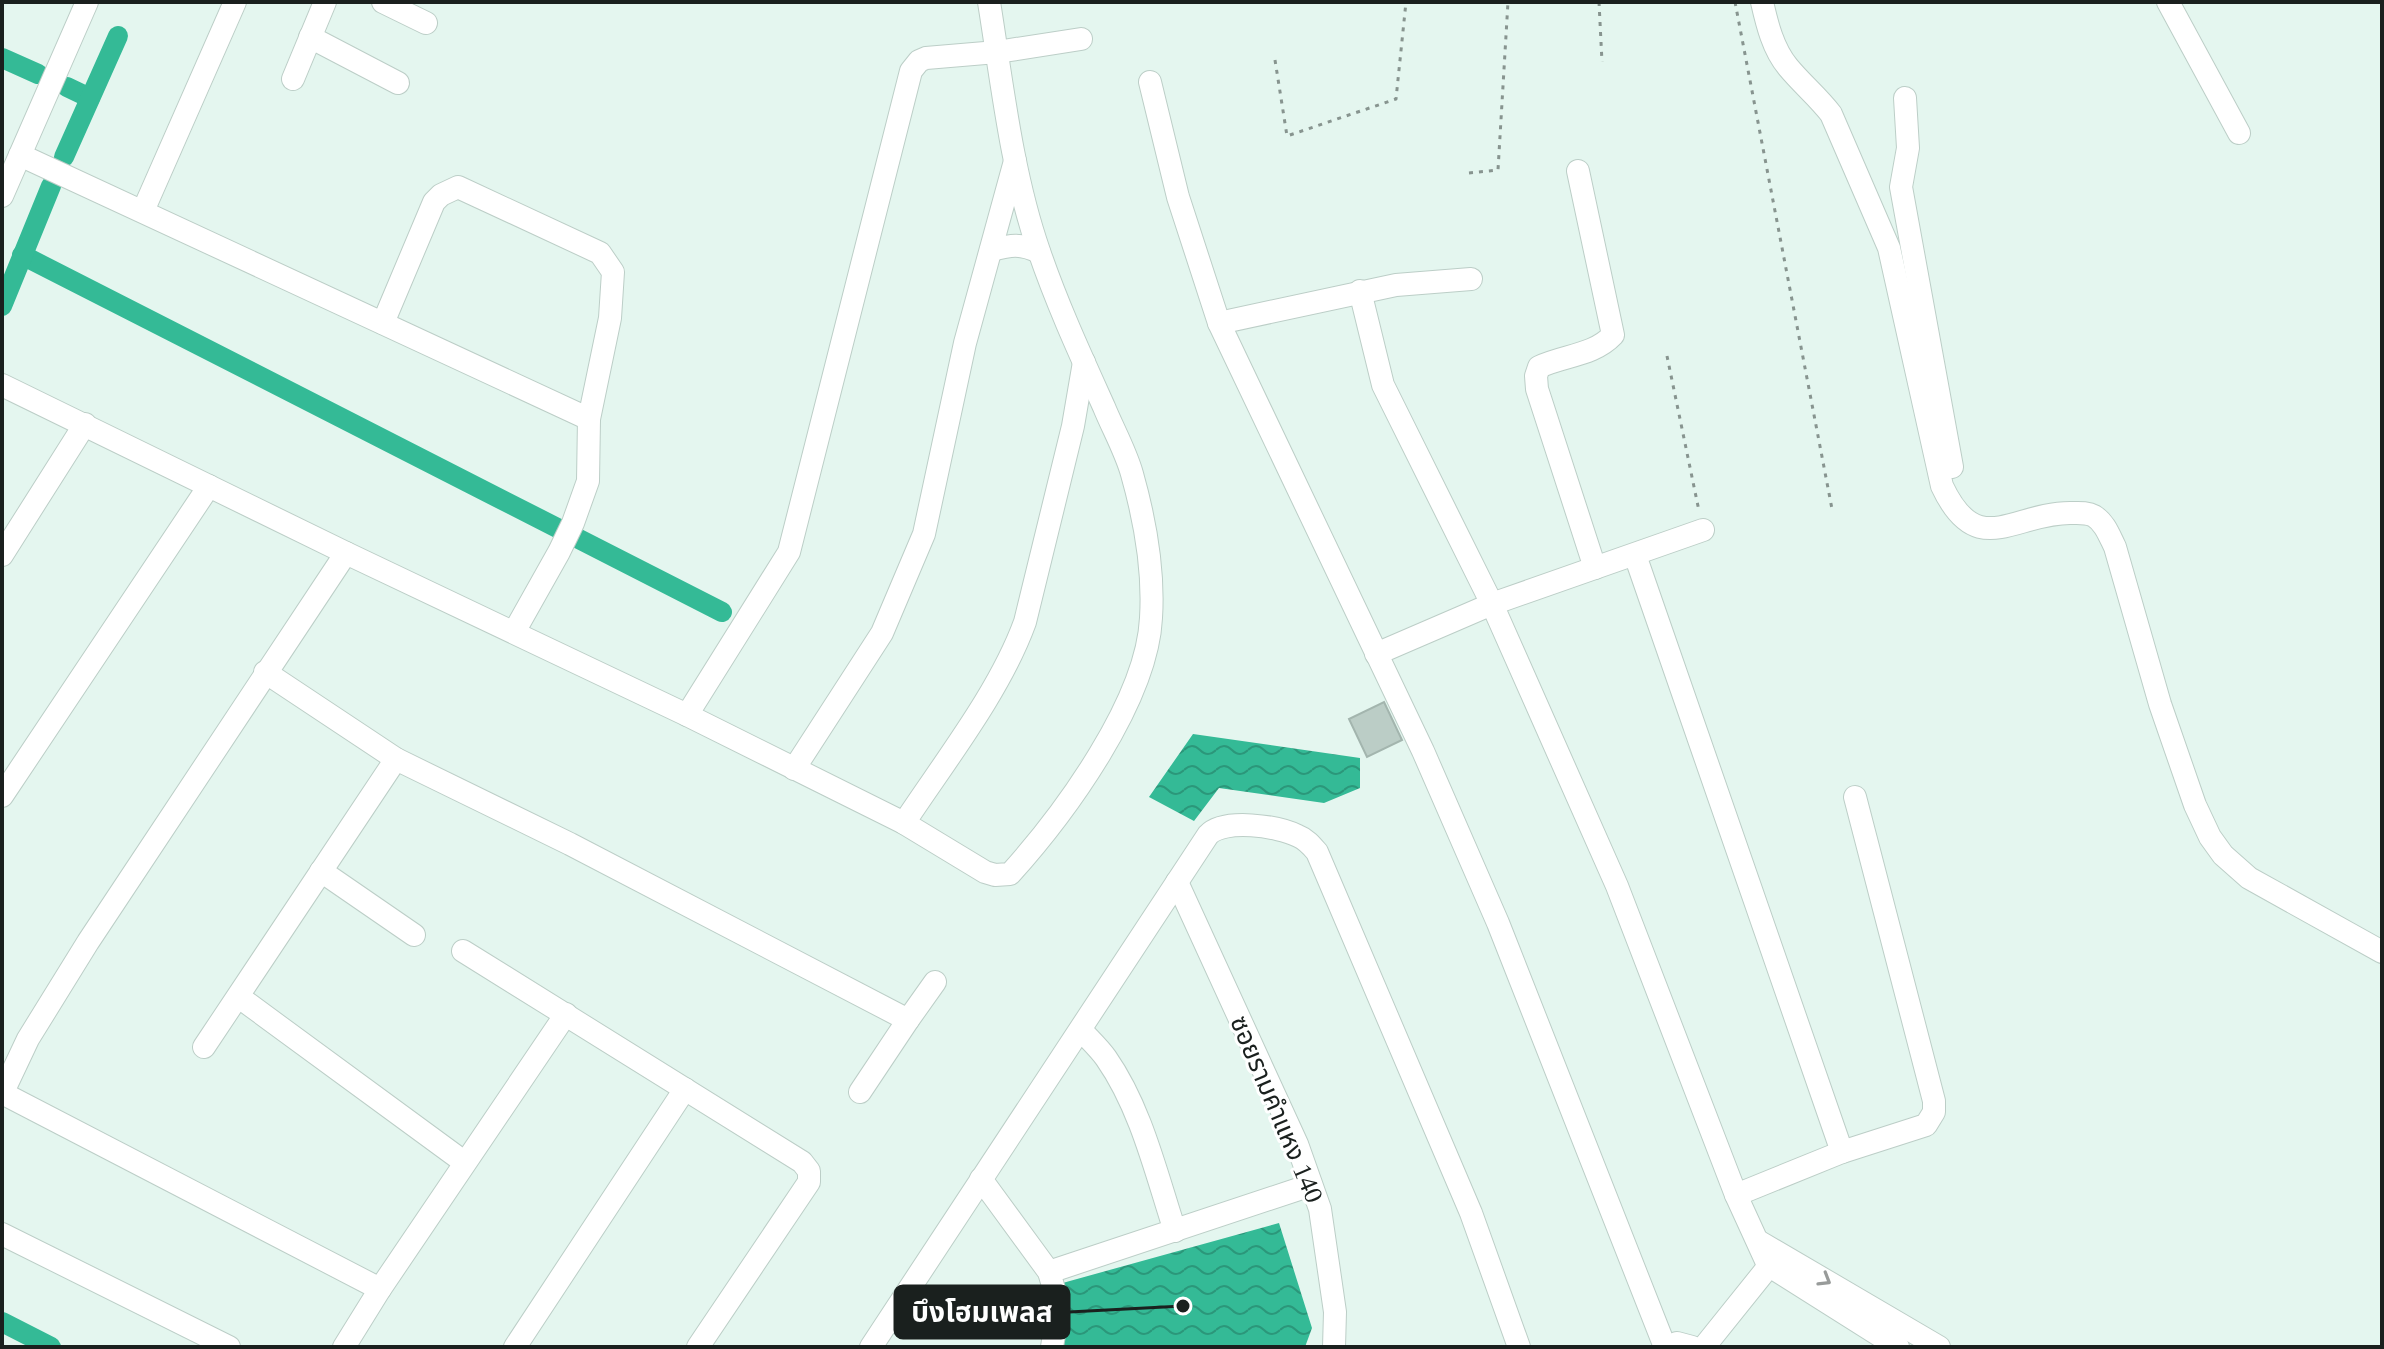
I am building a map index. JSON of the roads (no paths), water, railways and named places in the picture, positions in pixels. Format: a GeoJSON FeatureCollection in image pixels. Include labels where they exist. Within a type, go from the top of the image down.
{"type":"FeatureCollection","features":[{"type":"Feature","properties":{"kind":"street"},"geometry":{"type":"LineString","coordinates":[[2,196],[87,2]]}},
{"type":"Feature","properties":{"kind":"street"},"geometry":{"type":"LineString","coordinates":[[143,211],[235,2]]}},
{"type":"Feature","properties":{"kind":"street"},"geometry":{"type":"LineString","coordinates":[[293,79],[325,2]]}},
{"type":"Feature","properties":{"kind":"street"},"geometry":{"type":"LineString","coordinates":[[383,2],[426,23]]}},
{"type":"Feature","properties":{"kind":"street"},"geometry":{"type":"LineString","coordinates":[[2,385],[687,715],[904,823],[985,872],[1010,874],[1102,750],[1127,703],[1144,657],[1151,619],[1149,556],[1132,473],[1039,252],[1016,156],[989,2]]}},
{"type":"Feature","properties":{"kind":"street"},"geometry":{"type":"LineString","coordinates":[[1762,2],[1770,33],[1786,64],[1831,114],[1874,210],[1889,248],[1925,370]]}},
{"type":"Feature","properties":{"kind":"street"},"geometry":{"type":"LineString","coordinates":[[2168,2],[2239,133]]}},
{"type":"Feature","properties":{"kind":"street"},"geometry":{"type":"LineString","coordinates":[[310,37],[398,83]]}},
{"type":"Feature","properties":{"kind":"street"},"geometry":{"type":"LineString","coordinates":[[687,715],[789,552],[911,71],[926,58],[997,52],[1081,39]]}},
{"type":"Feature","properties":{"kind":"street"},"geometry":{"type":"LineString","coordinates":[[1150,82],[1178,197],[1219,323],[1423,751],[1498,923],[1666,1347],[1677,1343],[1692,1347]]}},
{"type":"Feature","properties":{"kind":"street"},"geometry":{"type":"LineString","coordinates":[[1905,98],[1908,148],[1901,187],[1942,486],[1956,512],[1966,522],[1997,529],[2061,513],[2090,514],[2098,519],[2115,547],[2160,704],[2195,805],[2210,837],[2223,855],[2249,878],[2382,952]]}},
{"type":"Feature","properties":{"kind":"street"},"geometry":{"type":"LineString","coordinates":[[20,155],[589,419]]}},
{"type":"Feature","properties":{"kind":"street"},"geometry":{"type":"LineString","coordinates":[[794,769],[882,633],[924,534],[965,343],[1016,156]]}},
{"type":"Feature","properties":{"kind":"street"},"geometry":{"type":"LineString","coordinates":[[1578,171],[1613,335],[1593,350],[1539,367],[1536,376],[1537,389],[1595,568]]}},
{"type":"Feature","properties":{"kind":"street"},"geometry":{"type":"LineString","coordinates":[[383,323],[434,202],[450,189],[458,187],[600,253],[613,272],[610,318],[589,419],[588,481],[559,552],[514,632]]}},
{"type":"Feature","properties":{"kind":"street"},"geometry":{"type":"LineString","coordinates":[[991,250],[1023,244],[1039,252]]}},
{"type":"Feature","properties":{"kind":"street"},"geometry":{"type":"LineString","coordinates":[[1219,323],[1360,291],[1471,279]]}},
{"type":"Feature","properties":{"kind":"street"},"geometry":{"type":"LineString","coordinates":[[1360,291],[1383,385],[1492,604],[1617,886],[1736,1195],[1758,1241],[1774,1259],[1871,1331],[1898,1347]]}},
{"type":"Feature","properties":{"kind":"street"},"geometry":{"type":"LineString","coordinates":[[904,823],[1016,646],[1025,622],[1073,426],[1084,362]]}},
{"type":"Feature","properties":{"kind":"street"},"geometry":{"type":"LineString","coordinates":[[2,555],[85,424]]}},
{"type":"Feature","properties":{"kind":"street"},"geometry":{"type":"LineString","coordinates":[[2,796],[209,486]]}},
{"type":"Feature","properties":{"kind":"street"},"geometry":{"type":"LineString","coordinates":[[1376,654],[1492,604],[1703,530]]}},
{"type":"Feature","properties":{"kind":"street"},"geometry":{"type":"LineString","coordinates":[[346,553],[73,967],[28,1039],[2,1094],[380,1289]]}},
{"type":"Feature","properties":{"kind":"street"},"geometry":{"type":"LineString","coordinates":[[1635,555],[1842,1152]]}},
{"type":"Feature","properties":{"kind":"street"},"geometry":{"type":"LineString","coordinates":[[265,672],[396,759],[570,844],[908,1020]]}},
{"type":"Feature","properties":{"kind":"street"},"geometry":{"type":"LineString","coordinates":[[204,1047],[396,759]]}},
{"type":"Feature","properties":{"kind":"street"},"geometry":{"type":"LineString","coordinates":[[1736,1195],[1842,1152],[1926,1125],[1934,1112],[1930,1086],[1855,797]]}},
{"type":"Feature","properties":{"kind":"street"},"geometry":{"type":"LineString","coordinates":[[871,1347],[1208,835],[1221,826],[1286,831],[1302,837],[1317,852],[1471,1213],[1519,1347]]}},
{"type":"Feature","properties":{"kind":"street"},"geometry":{"type":"LineString","coordinates":[[321,871],[414,935]]}},
{"type":"Feature","properties":{"kind":"street","name":"ซอยรามคำแหง 140"},"geometry":{"type":"LineString","coordinates":[[1177,882],[1297,1144],[1320,1209],[1335,1312],[1334,1347]]}},
{"type":"Feature","properties":{"kind":"street"},"geometry":{"type":"LineString","coordinates":[[463,951],[802,1162],[809,1171],[809,1182],[698,1347]]}},
{"type":"Feature","properties":{"kind":"street"},"geometry":{"type":"LineString","coordinates":[[860,1092],[935,982]]}},
{"type":"Feature","properties":{"kind":"street"},"geometry":{"type":"LineString","coordinates":[[239,997],[464,1162]]}},
{"type":"Feature","properties":{"kind":"street"},"geometry":{"type":"LineString","coordinates":[[344,1347],[464,1162],[566,1014]]}},
{"type":"Feature","properties":{"kind":"street"},"geometry":{"type":"LineString","coordinates":[[1081,1030],[1105,1057],[1127,1097],[1146,1142],[1175,1231]]}},
{"type":"Feature","properties":{"kind":"street"},"geometry":{"type":"LineString","coordinates":[[515,1347],[685,1089]]}},
{"type":"Feature","properties":{"kind":"street"},"geometry":{"type":"LineString","coordinates":[[981,1179],[1049,1272],[1056,1296],[1057,1316],[1052,1347]]}},
{"type":"Feature","properties":{"kind":"street"},"geometry":{"type":"LineString","coordinates":[[1049,1272],[1311,1185]]}},
{"type":"Feature","properties":{"kind":"street"},"geometry":{"type":"LineString","coordinates":[[2,1234],[229,1347]]}},
{"type":"Feature","properties":{"kind":"street"},"geometry":{"type":"LineString","coordinates":[[1704,1347],[1774,1259]]}},
{"type":"Feature","properties":{"kind":"street"},"geometry":{"type":"LineString","coordinates":[[1871,1331],[1939,1347]]}},
{"type":"Feature","properties":{"kind":"water"},"geometry":{"type":"Polygon","coordinates":[[[1193,734],[1360,758],[1360,788],[1324,803],[1219,788],[1194,821],[1149,797],[1193,734]]]}},
{"type":"Feature","properties":{"kind":"water"},"geometry":{"type":"Polygon","coordinates":[[[1279,1223],[1312,1328],[1305,1347],[1062,1347],[1059,1284],[1279,1223]]]}},
{"type":"Feature","properties":{"kind":"waterway"},"geometry":{"type":"LineString","coordinates":[[64,157],[118,36]]}},
{"type":"Feature","properties":{"kind":"waterway"},"geometry":{"type":"LineString","coordinates":[[2,58],[38,74]]}},
{"type":"Feature","properties":{"kind":"waterway"},"geometry":{"type":"LineString","coordinates":[[67,87],[90,98]]}},
{"type":"Feature","properties":{"kind":"waterway"},"geometry":{"type":"LineString","coordinates":[[2,306],[51,186]]}},
{"type":"Feature","properties":{"kind":"waterway"},"geometry":{"type":"LineString","coordinates":[[22,255],[722,612]]}},
{"type":"Feature","properties":{"kind":"waterway"},"geometry":{"type":"LineString","coordinates":[[2,1322],[51,1347]]}},
{"type":"Feature","properties":{"kind":"place","name":"บึงโฮมเพลส"},"geometry":{"type":"Point","coordinates":[1183,1306]}}]}
